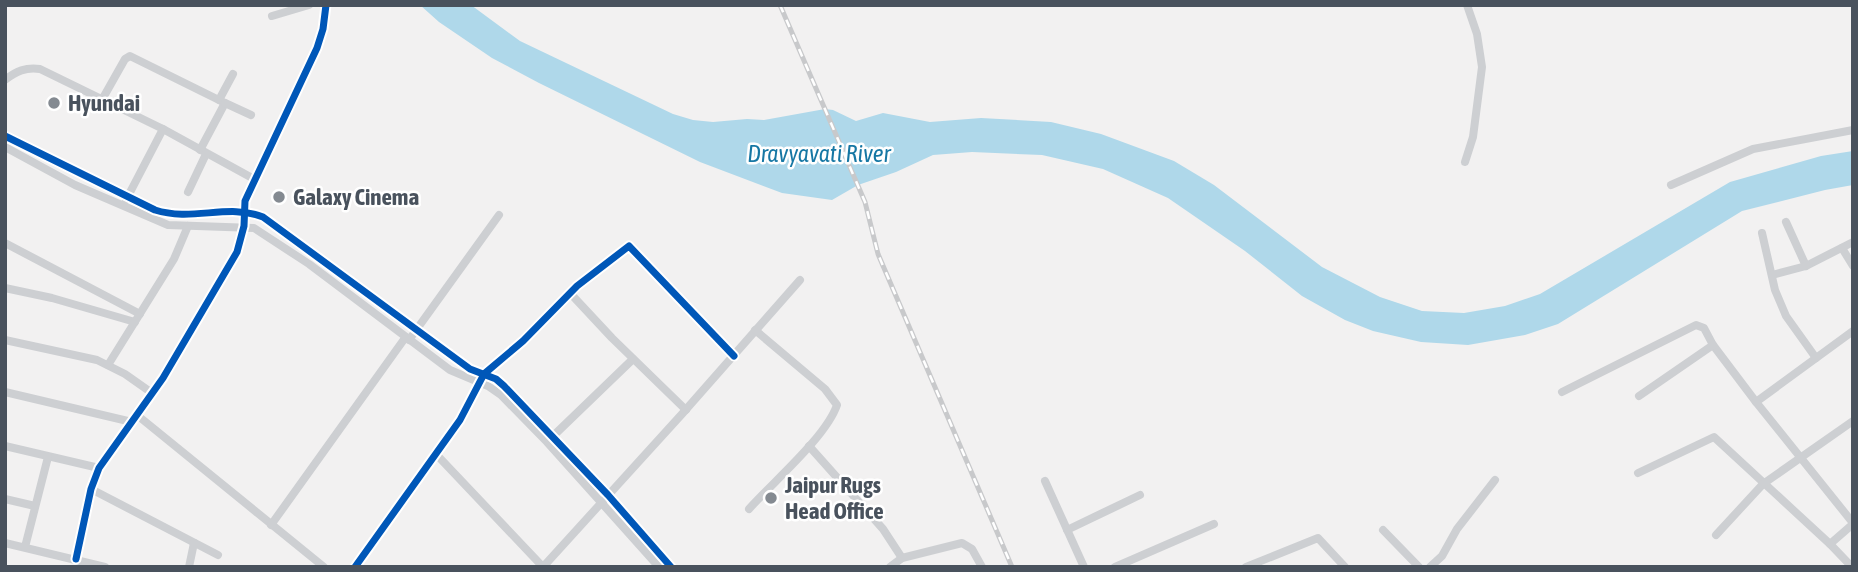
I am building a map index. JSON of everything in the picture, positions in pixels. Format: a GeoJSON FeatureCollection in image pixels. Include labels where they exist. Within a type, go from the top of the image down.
{"type":"FeatureCollection","features":[{"type":"Feature","properties":{"kind":"street"},"geometry":{"type":"LineString","coordinates":[[272,16],[309,5]]}},
{"type":"Feature","properties":{"kind":"street"},"geometry":{"type":"LineString","coordinates":[[76,559],[91,489],[99,468],[163,378],[237,252],[244,226],[244,201],[317,48],[326,16],[326,5]]}},
{"type":"Feature","properties":{"kind":"street"},"geometry":{"type":"LineString","coordinates":[[1465,162],[1473,137],[1482,67],[1477,34],[1467,5]]}},
{"type":"Feature","properties":{"kind":"street"},"geometry":{"type":"LineString","coordinates":[[103,98],[125,59],[130,56],[251,116]]}},
{"type":"Feature","properties":{"kind":"street"},"geometry":{"type":"LineString","coordinates":[[5,80],[16,71],[40,69],[103,98],[254,179]]}},
{"type":"Feature","properties":{"kind":"street"},"geometry":{"type":"LineString","coordinates":[[188,192],[233,74]]}},
{"type":"Feature","properties":{"kind":"street"},"geometry":{"type":"LineString","coordinates":[[123,205],[163,129]]}},
{"type":"Feature","properties":{"kind":"street"},"geometry":{"type":"LineString","coordinates":[[1671,185],[1753,149],[1853,130]]}},
{"type":"Feature","properties":{"kind":"street"},"geometry":{"type":"LineString","coordinates":[[5,136],[168,214],[190,216],[244,211],[262,217],[470,369],[496,379],[504,386],[659,567]]}},
{"type":"Feature","properties":{"kind":"street"},"geometry":{"type":"LineString","coordinates":[[5,147],[75,185],[168,225],[254,228],[309,264],[450,370],[501,395],[608,495],[671,567]]}},
{"type":"Feature","properties":{"kind":"street"},"geometry":{"type":"LineString","coordinates":[[271,525],[407,339],[418,330],[499,215]]}},
{"type":"Feature","properties":{"kind":"street"},"geometry":{"type":"LineString","coordinates":[[1786,222],[1806,266]]}},
{"type":"Feature","properties":{"kind":"street"},"geometry":{"type":"LineString","coordinates":[[108,365],[174,259],[188,226]]}},
{"type":"Feature","properties":{"kind":"street"},"geometry":{"type":"LineString","coordinates":[[1762,233],[1786,316],[1816,358]]}},
{"type":"Feature","properties":{"kind":"street"},"geometry":{"type":"LineString","coordinates":[[1772,275],[1806,266],[1853,242]]}},
{"type":"Feature","properties":{"kind":"street"},"geometry":{"type":"LineString","coordinates":[[355,567],[460,420],[484,374],[523,341],[570,293],[611,257],[629,246],[734,356]]}},
{"type":"Feature","properties":{"kind":"street"},"geometry":{"type":"LineString","coordinates":[[6,247],[140,314]]}},
{"type":"Feature","properties":{"kind":"street"},"geometry":{"type":"LineString","coordinates":[[1842,248],[1853,266]]}},
{"type":"Feature","properties":{"kind":"street"},"geometry":{"type":"LineString","coordinates":[[435,453],[543,567],[800,280]]}},
{"type":"Feature","properties":{"kind":"street"},"geometry":{"type":"LineString","coordinates":[[5,288],[52,298],[135,322]]}},
{"type":"Feature","properties":{"kind":"street"},"geometry":{"type":"LineString","coordinates":[[570,293],[686,410]]}},
{"type":"Feature","properties":{"kind":"street"},"geometry":{"type":"LineString","coordinates":[[1562,392],[1696,325],[1704,328],[1713,345],[1756,402],[1853,524],[1830,544]]}},
{"type":"Feature","properties":{"kind":"street"},"geometry":{"type":"LineString","coordinates":[[749,509],[809,446],[834,414],[837,405],[825,389],[755,330]]}},
{"type":"Feature","properties":{"kind":"street"},"geometry":{"type":"LineString","coordinates":[[1756,402],[1853,331]]}},
{"type":"Feature","properties":{"kind":"street"},"geometry":{"type":"LineString","coordinates":[[5,340],[97,359],[152,393]]}},
{"type":"Feature","properties":{"kind":"street"},"geometry":{"type":"LineString","coordinates":[[1639,396],[1713,345]]}},
{"type":"Feature","properties":{"kind":"street"},"geometry":{"type":"LineString","coordinates":[[550,439],[633,359]]}},
{"type":"Feature","properties":{"kind":"street"},"geometry":{"type":"LineString","coordinates":[[5,392],[134,419],[324,567]]}},
{"type":"Feature","properties":{"kind":"street"},"geometry":{"type":"LineString","coordinates":[[1716,535],[1763,484],[1853,421]]}},
{"type":"Feature","properties":{"kind":"street"},"geometry":{"type":"LineString","coordinates":[[1638,473],[1714,437],[1852,567]]}},
{"type":"Feature","properties":{"kind":"street"},"geometry":{"type":"LineString","coordinates":[[5,446],[99,468]]}},
{"type":"Feature","properties":{"kind":"street"},"geometry":{"type":"LineString","coordinates":[[809,446],[883,529],[902,558]]}},
{"type":"Feature","properties":{"kind":"street"},"geometry":{"type":"LineString","coordinates":[[25,547],[48,457]]}},
{"type":"Feature","properties":{"kind":"street"},"geometry":{"type":"LineString","coordinates":[[1430,567],[1441,556],[1457,529],[1495,480]]}},
{"type":"Feature","properties":{"kind":"street"},"geometry":{"type":"LineString","coordinates":[[1045,481],[1084,567]]}},
{"type":"Feature","properties":{"kind":"street"},"geometry":{"type":"LineString","coordinates":[[91,489],[218,555]]}},
{"type":"Feature","properties":{"kind":"street"},"geometry":{"type":"LineString","coordinates":[[1068,530],[1140,495]]}},
{"type":"Feature","properties":{"kind":"street"},"geometry":{"type":"LineString","coordinates":[[5,499],[35,506]]}},
{"type":"Feature","properties":{"kind":"street"},"geometry":{"type":"LineString","coordinates":[[1115,567],[1214,524]]}},
{"type":"Feature","properties":{"kind":"street"},"geometry":{"type":"LineString","coordinates":[[1383,530],[1419,567]]}},
{"type":"Feature","properties":{"kind":"street"},"geometry":{"type":"LineString","coordinates":[[1246,567],[1318,538],[1345,567]]}},
{"type":"Feature","properties":{"kind":"street"},"geometry":{"type":"LineString","coordinates":[[5,543],[105,567]]}},
{"type":"Feature","properties":{"kind":"street"},"geometry":{"type":"LineString","coordinates":[[189,567],[194,543]]}},
{"type":"Feature","properties":{"kind":"street"},"geometry":{"type":"LineString","coordinates":[[890,567],[902,558],[962,543],[972,549],[982,567]]}},
{"type":"Feature","properties":{"kind":"water","name":"Dravyavati River"},"geometry":{"type":"Polygon","coordinates":[[[420,5],[471,5],[520,41],[673,114],[693,120],[764,120],[825,109],[856,121],[883,113],[930,122],[981,118],[1051,122],[1101,134],[1174,161],[1214,185],[1322,267],[1380,297],[1422,311],[1464,313],[1505,306],[1540,294],[1730,182],[1821,156],[1853,151],[1853,185],[1742,211],[1558,324],[1525,335],[1468,345],[1421,342],[1373,331],[1345,320],[1302,296],[1245,251],[1168,198],[1103,169],[1042,155],[972,152],[933,155],[858,185],[832,200],[782,193],[700,162],[539,83],[492,58],[439,22],[420,5]]]}},
{"type":"Feature","properties":{"kind":"railway"},"geometry":{"type":"LineString","coordinates":[[780,5],[865,202],[878,254],[1012,567]]}},
{"type":"Feature","properties":{"kind":"cycle path"},"geometry":{"type":"LineString","coordinates":[[76,559],[91,489],[99,468],[163,378],[237,252],[244,226],[245,201],[317,48],[326,5]]}},
{"type":"Feature","properties":{"kind":"cycle path"},"geometry":{"type":"LineString","coordinates":[[5,136],[155,210],[183,214],[237,212],[263,217],[470,369],[496,379],[608,495],[671,567]]}},
{"type":"Feature","properties":{"kind":"cycle path"},"geometry":{"type":"LineString","coordinates":[[355,567],[460,420],[484,374],[523,341],[577,286],[629,246],[734,356]]}},
{"type":"Feature","properties":{"kind":"place","name":"Hyundai"},"geometry":{"type":"Point","coordinates":[54,103]}},
{"type":"Feature","properties":{"kind":"place","name":"Galaxy Cinema"},"geometry":{"type":"Point","coordinates":[279,197]}},
{"type":"Feature","properties":{"kind":"place","name":"Jaipur Rugs Head Office"},"geometry":{"type":"Point","coordinates":[771,498]}}]}
